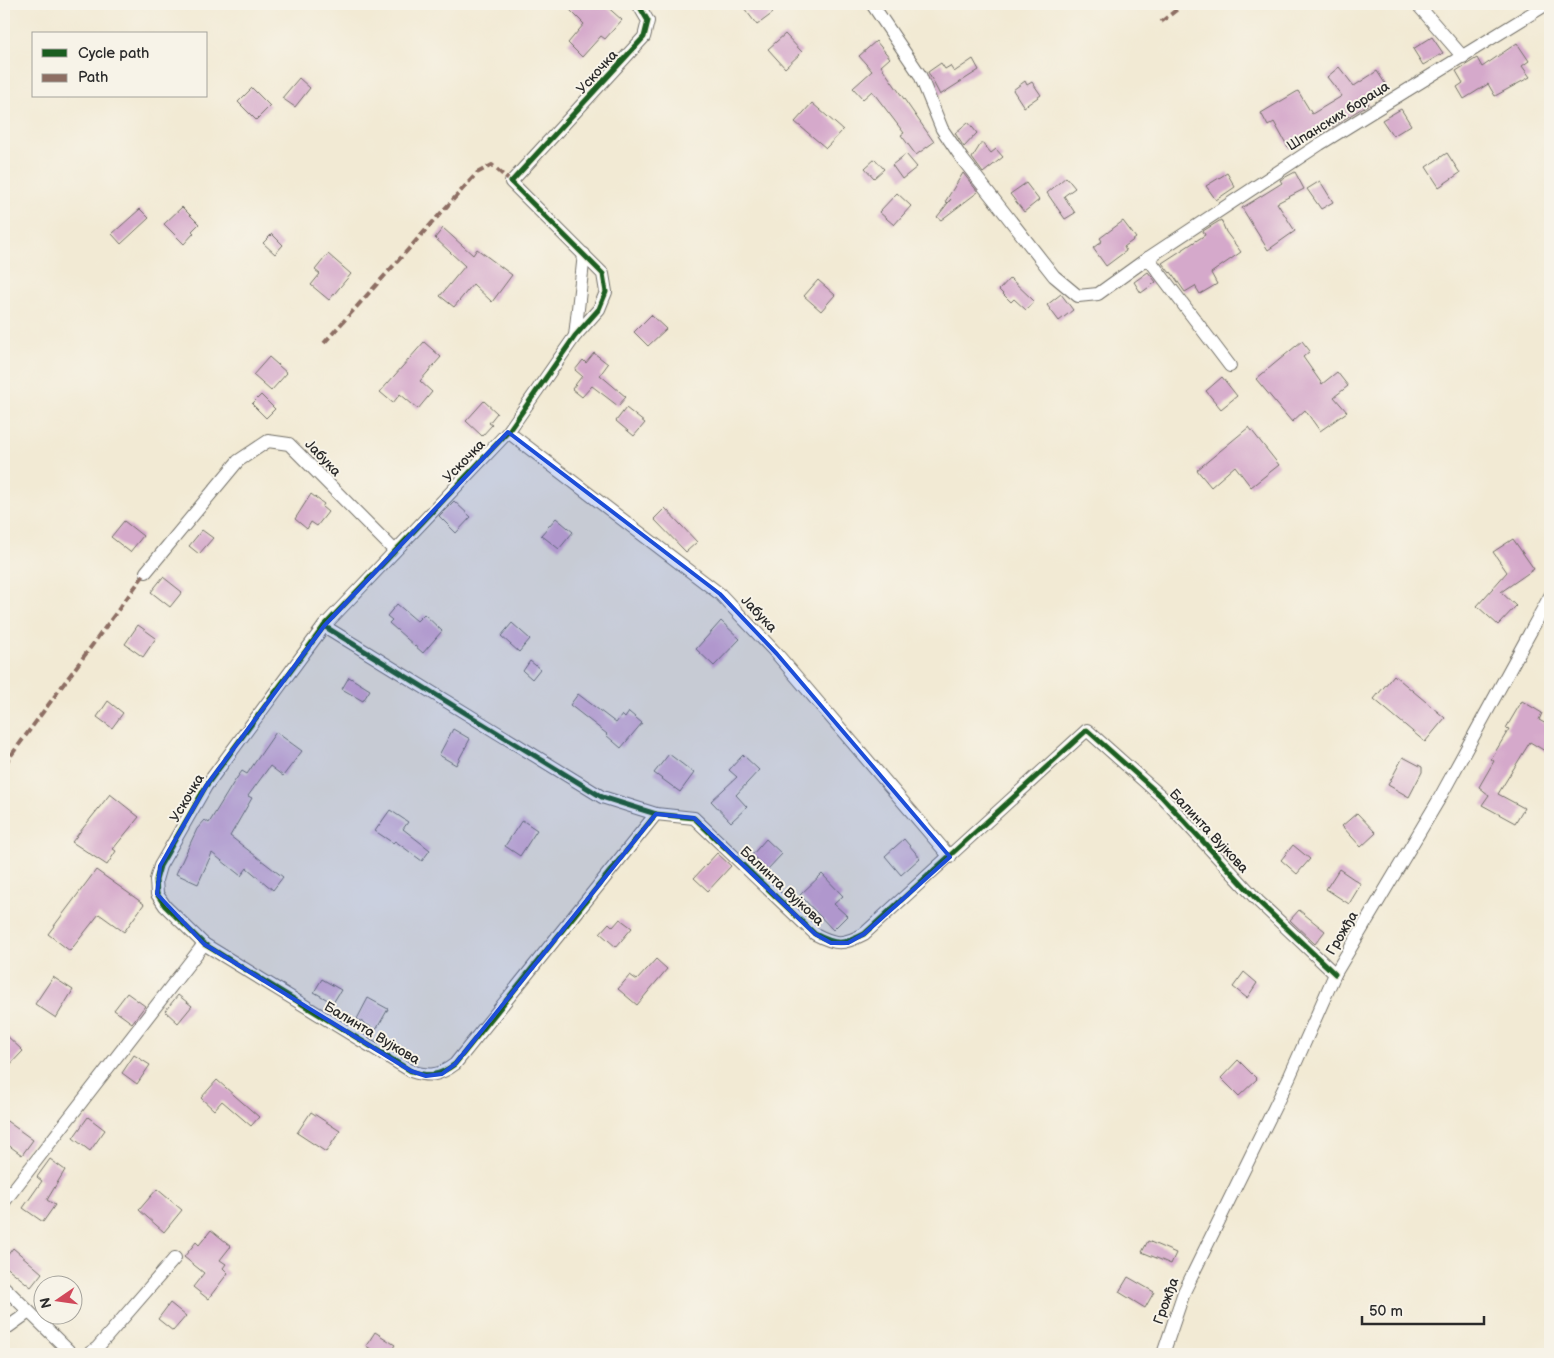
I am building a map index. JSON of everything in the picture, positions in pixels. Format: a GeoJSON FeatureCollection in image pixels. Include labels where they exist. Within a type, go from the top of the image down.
{"type":"FeatureCollection","features":[{"type":"Feature","properties":{"kind":"street","name":"Ускочка"},"geometry":{"type":"LineString","coordinates":[[204,944],[165,906],[157,894],[156,880],[160,866],[206,786],[324,626],[394,550],[508,432],[575,336],[599,310],[606,292],[603,274],[511,182],[644,37],[648,21],[638,4]]}},
{"type":"Feature","properties":{"kind":"street","name":"Шпанских бораца"},"geometry":{"type":"LineString","coordinates":[[872,4],[920,75],[942,129],[963,160],[1054,276],[1078,296],[1098,294],[1148,258],[1320,144],[1547,4]]}},
{"type":"Feature","properties":{"kind":"street"},"geometry":{"type":"LineString","coordinates":[[1417,4],[1463,57]]}},
{"type":"Feature","properties":{"kind":"street"},"geometry":{"type":"LineString","coordinates":[[575,336],[584,254]]}},
{"type":"Feature","properties":{"kind":"street"},"geometry":{"type":"LineString","coordinates":[[1148,258],[1230,366]]}},
{"type":"Feature","properties":{"kind":"street","name":"Јабука"},"geometry":{"type":"LineString","coordinates":[[508,432],[720,594],[777,654],[950,857]]}},
{"type":"Feature","properties":{"kind":"street","name":"Јабука"},"geometry":{"type":"LineString","coordinates":[[146,572],[238,462],[268,441],[289,444],[394,550]]}},
{"type":"Feature","properties":{"kind":"street","name":"Грожђа"},"geometry":{"type":"LineString","coordinates":[[1163,1354],[1184,1292],[1288,1078],[1335,974],[1438,801],[1550,596]]}},
{"type":"Feature","properties":{"kind":"street"},"geometry":{"type":"LineString","coordinates":[[324,626],[602,797],[656,814]]}},
{"type":"Feature","properties":{"kind":"street","name":"Балинта Вујкова"},"geometry":{"type":"LineString","coordinates":[[204,944],[410,1071],[426,1076],[442,1074],[455,1064],[656,814],[694,818],[815,934],[831,943],[848,943],[864,934],[1087,730],[1162,797],[1258,901],[1335,974]]}},
{"type":"Feature","properties":{"kind":"street"},"geometry":{"type":"LineString","coordinates":[[4,1202],[204,944]]}},
{"type":"Feature","properties":{"kind":"street"},"geometry":{"type":"LineString","coordinates":[[88,1354],[97,1348],[175,1258]]}},
{"type":"Feature","properties":{"kind":"street"},"geometry":{"type":"LineString","coordinates":[[4,1287],[72,1354]]}},
{"type":"Feature","properties":{"kind":"street"},"geometry":{"type":"LineString","coordinates":[[4,1330],[29,1312]]}},
{"type":"Feature","properties":{"kind":"highlighted area"},"geometry":{"type":"Polygon","coordinates":[[[508,432],[720,594],[777,654],[950,857],[864,934],[848,943],[831,943],[815,934],[694,818],[656,814],[455,1064],[442,1074],[426,1076],[411,1071],[204,944],[157,894],[160,866],[206,786],[324,626],[508,432]]]}},
{"type":"Feature","properties":{"kind":"building"},"geometry":{"type":"Polygon","coordinates":[[[564,4],[604,4],[622,20],[605,39],[601,36],[582,57],[568,43],[584,24],[564,4]]]}},
{"type":"Feature","properties":{"kind":"building"},"geometry":{"type":"Polygon","coordinates":[[[741,4],[766,4],[773,13],[757,25],[741,4]]]}},
{"type":"Feature","properties":{"kind":"building"},"geometry":{"type":"Polygon","coordinates":[[[785,34],[802,52],[785,68],[768,49],[785,34]]]}},
{"type":"Feature","properties":{"kind":"building"},"geometry":{"type":"Polygon","coordinates":[[[1432,37],[1443,53],[1423,65],[1413,49],[1432,37]]]}},
{"type":"Feature","properties":{"kind":"building"},"geometry":{"type":"Polygon","coordinates":[[[876,41],[890,58],[881,66],[934,142],[916,155],[901,135],[904,133],[872,91],[863,99],[853,88],[872,71],[859,56],[876,41]]]}},
{"type":"Feature","properties":{"kind":"building"},"geometry":{"type":"Polygon","coordinates":[[[1517,43],[1529,61],[1522,66],[1530,77],[1495,96],[1488,84],[1464,99],[1457,87],[1463,83],[1456,71],[1477,58],[1482,67],[1517,43]]]}},
{"type":"Feature","properties":{"kind":"building"},"geometry":{"type":"Polygon","coordinates":[[[973,59],[979,70],[940,95],[928,72],[941,63],[945,69],[950,66],[954,72],[973,59]]]}},
{"type":"Feature","properties":{"kind":"building"},"geometry":{"type":"Polygon","coordinates":[[[1339,67],[1354,86],[1377,71],[1386,85],[1365,99],[1369,104],[1320,134],[1319,132],[1289,149],[1274,122],[1268,126],[1261,113],[1298,91],[1312,114],[1342,96],[1327,77],[1339,67]]]}},
{"type":"Feature","properties":{"kind":"building"},"geometry":{"type":"Polygon","coordinates":[[[299,78],[310,88],[295,107],[282,98],[299,78]]]}},
{"type":"Feature","properties":{"kind":"building"},"geometry":{"type":"Polygon","coordinates":[[[1025,81],[1027,85],[1032,82],[1041,95],[1024,107],[1013,90],[1025,81]]]}},
{"type":"Feature","properties":{"kind":"building"},"geometry":{"type":"Polygon","coordinates":[[[252,88],[270,106],[256,120],[238,102],[252,88]]]}},
{"type":"Feature","properties":{"kind":"building"},"geometry":{"type":"Polygon","coordinates":[[[812,103],[843,130],[826,148],[795,122],[812,103]]]}},
{"type":"Feature","properties":{"kind":"building"},"geometry":{"type":"Polygon","coordinates":[[[1401,109],[1411,125],[1393,136],[1382,120],[1401,109]]]}},
{"type":"Feature","properties":{"kind":"building"},"geometry":{"type":"Polygon","coordinates":[[[968,122],[977,133],[964,147],[955,133],[968,122]]]}},
{"type":"Feature","properties":{"kind":"building"},"geometry":{"type":"Polygon","coordinates":[[[982,142],[991,153],[996,149],[1003,157],[983,173],[972,158],[982,142]]]}},
{"type":"Feature","properties":{"kind":"building"},"geometry":{"type":"Polygon","coordinates":[[[1447,153],[1460,173],[1439,187],[1426,167],[1447,153]]]}},
{"type":"Feature","properties":{"kind":"building"},"geometry":{"type":"Polygon","coordinates":[[[906,154],[917,167],[902,179],[892,165],[906,154]]]}},
{"type":"Feature","properties":{"kind":"building"},"geometry":{"type":"Polygon","coordinates":[[[875,159],[884,169],[874,178],[865,168],[875,159]]]}},
{"type":"Feature","properties":{"kind":"building"},"geometry":{"type":"Polygon","coordinates":[[[1295,172],[1304,189],[1277,203],[1295,231],[1268,250],[1242,208],[1282,183],[1280,180],[1295,172]]]}},
{"type":"Feature","properties":{"kind":"building"},"geometry":{"type":"Polygon","coordinates":[[[963,173],[978,192],[941,220],[937,217],[951,199],[947,203],[945,202],[963,173]]]}},
{"type":"Feature","properties":{"kind":"building"},"geometry":{"type":"Polygon","coordinates":[[[1227,173],[1235,187],[1216,200],[1206,186],[1227,173]]]}},
{"type":"Feature","properties":{"kind":"building"},"geometry":{"type":"Polygon","coordinates":[[[1066,177],[1075,188],[1064,196],[1075,213],[1065,219],[1047,193],[1066,177]]]}},
{"type":"Feature","properties":{"kind":"building"},"geometry":{"type":"Polygon","coordinates":[[[1320,181],[1333,202],[1321,209],[1307,189],[1320,181]]]}},
{"type":"Feature","properties":{"kind":"building"},"geometry":{"type":"Polygon","coordinates":[[[1026,183],[1039,200],[1024,212],[1010,194],[1026,183]]]}},
{"type":"Feature","properties":{"kind":"building"},"geometry":{"type":"Polygon","coordinates":[[[897,193],[911,206],[894,225],[879,212],[897,193]]]}},
{"type":"Feature","properties":{"kind":"building"},"geometry":{"type":"Polygon","coordinates":[[[182,207],[199,224],[184,244],[164,224],[182,207]]]}},
{"type":"Feature","properties":{"kind":"building"},"geometry":{"type":"Polygon","coordinates":[[[140,209],[149,218],[121,244],[112,234],[140,209]]]}},
{"type":"Feature","properties":{"kind":"building"},"geometry":{"type":"Polygon","coordinates":[[[1221,220],[1226,232],[1241,252],[1211,273],[1217,284],[1200,294],[1195,286],[1185,292],[1162,263],[1205,235],[1203,231],[1221,220]]]}},
{"type":"Feature","properties":{"kind":"building"},"geometry":{"type":"Polygon","coordinates":[[[1123,221],[1136,238],[1124,247],[1126,251],[1106,266],[1093,248],[1102,241],[1100,238],[1123,221]]]}},
{"type":"Feature","properties":{"kind":"building"},"geometry":{"type":"Polygon","coordinates":[[[443,228],[473,255],[477,249],[512,275],[492,302],[473,284],[454,307],[440,296],[465,266],[435,238],[443,228]]]}},
{"type":"Feature","properties":{"kind":"building"},"geometry":{"type":"Polygon","coordinates":[[[272,234],[283,245],[275,254],[263,243],[272,234]]]}},
{"type":"Feature","properties":{"kind":"building"},"geometry":{"type":"Polygon","coordinates":[[[328,254],[351,274],[329,300],[311,285],[320,274],[315,270],[328,254]]]}},
{"type":"Feature","properties":{"kind":"building"},"geometry":{"type":"Polygon","coordinates":[[[1148,272],[1156,282],[1141,293],[1134,282],[1148,272]]]}},
{"type":"Feature","properties":{"kind":"building"},"geometry":{"type":"Polygon","coordinates":[[[1010,278],[1034,301],[1026,310],[1014,299],[1011,302],[999,290],[1010,278]]]}},
{"type":"Feature","properties":{"kind":"building"},"geometry":{"type":"Polygon","coordinates":[[[818,280],[835,295],[821,311],[804,296],[818,280]]]}},
{"type":"Feature","properties":{"kind":"building"},"geometry":{"type":"Polygon","coordinates":[[[1061,294],[1073,310],[1059,321],[1047,305],[1061,294]]]}},
{"type":"Feature","properties":{"kind":"building"},"geometry":{"type":"Polygon","coordinates":[[[651,315],[666,329],[648,346],[634,332],[651,315]]]}},
{"type":"Feature","properties":{"kind":"building"},"geometry":{"type":"Polygon","coordinates":[[[1302,341],[1310,351],[1303,357],[1322,384],[1337,372],[1348,386],[1334,397],[1347,412],[1320,431],[1305,410],[1292,422],[1256,379],[1302,341]]]}},
{"type":"Feature","properties":{"kind":"building"},"geometry":{"type":"Polygon","coordinates":[[[424,342],[441,357],[420,381],[432,392],[418,409],[400,394],[393,403],[380,392],[424,342]]]}},
{"type":"Feature","properties":{"kind":"building"},"geometry":{"type":"Polygon","coordinates":[[[594,353],[608,364],[600,375],[626,397],[618,406],[592,386],[582,397],[572,389],[582,376],[575,370],[583,360],[586,363],[594,353]]]}},
{"type":"Feature","properties":{"kind":"building"},"geometry":{"type":"Polygon","coordinates":[[[269,357],[287,373],[271,391],[253,375],[269,357]]]}},
{"type":"Feature","properties":{"kind":"building"},"geometry":{"type":"Polygon","coordinates":[[[1222,377],[1237,396],[1221,409],[1206,391],[1222,377]]]}},
{"type":"Feature","properties":{"kind":"building"},"geometry":{"type":"Polygon","coordinates":[[[261,395],[275,409],[266,418],[252,404],[261,395]]]}},
{"type":"Feature","properties":{"kind":"building"},"geometry":{"type":"Polygon","coordinates":[[[484,401],[497,413],[489,423],[492,425],[482,436],[466,421],[484,401]]]}},
{"type":"Feature","properties":{"kind":"building"},"geometry":{"type":"Polygon","coordinates":[[[626,408],[645,423],[634,436],[616,421],[626,408]]]}},
{"type":"Feature","properties":{"kind":"building"},"geometry":{"type":"Polygon","coordinates":[[[1249,427],[1279,465],[1251,487],[1235,466],[1211,487],[1197,470],[1249,427]]]}},
{"type":"Feature","properties":{"kind":"building"},"geometry":{"type":"Polygon","coordinates":[[[311,494],[324,504],[322,507],[328,512],[317,526],[311,522],[307,529],[295,519],[311,494]]]}},
{"type":"Feature","properties":{"kind":"building"},"geometry":{"type":"Polygon","coordinates":[[[454,501],[471,517],[456,533],[439,516],[454,501]]]}},
{"type":"Feature","properties":{"kind":"building"},"geometry":{"type":"Polygon","coordinates":[[[665,508],[697,542],[686,552],[654,519],[665,508]]]}},
{"type":"Feature","properties":{"kind":"building"},"geometry":{"type":"Polygon","coordinates":[[[556,518],[573,532],[559,549],[541,535],[556,518]]]}},
{"type":"Feature","properties":{"kind":"building"},"geometry":{"type":"Polygon","coordinates":[[[124,521],[143,536],[130,552],[111,537],[124,521]]]}},
{"type":"Feature","properties":{"kind":"building"},"geometry":{"type":"Polygon","coordinates":[[[202,530],[213,538],[199,554],[189,546],[202,530]]]}},
{"type":"Feature","properties":{"kind":"building"},"geometry":{"type":"Polygon","coordinates":[[[1513,539],[1534,569],[1501,592],[1516,606],[1498,625],[1477,606],[1507,572],[1493,552],[1513,539]]]}},
{"type":"Feature","properties":{"kind":"building"},"geometry":{"type":"Polygon","coordinates":[[[163,577],[182,592],[170,607],[151,592],[163,577]]]}},
{"type":"Feature","properties":{"kind":"building"},"geometry":{"type":"Polygon","coordinates":[[[397,604],[417,621],[424,614],[442,631],[423,653],[389,623],[392,620],[387,616],[397,604]]]}},
{"type":"Feature","properties":{"kind":"building"},"geometry":{"type":"Polygon","coordinates":[[[721,621],[740,639],[714,666],[696,649],[721,621]]]}},
{"type":"Feature","properties":{"kind":"building"},"geometry":{"type":"Polygon","coordinates":[[[512,623],[530,639],[519,652],[501,636],[512,623]]]}},
{"type":"Feature","properties":{"kind":"building"},"geometry":{"type":"Polygon","coordinates":[[[138,625],[156,638],[143,657],[125,644],[138,625]]]}},
{"type":"Feature","properties":{"kind":"building"},"geometry":{"type":"Polygon","coordinates":[[[530,661],[540,669],[532,679],[523,671],[530,661]]]}},
{"type":"Feature","properties":{"kind":"building"},"geometry":{"type":"Polygon","coordinates":[[[1394,675],[1445,718],[1425,742],[1374,699],[1394,675]]]}},
{"type":"Feature","properties":{"kind":"building"},"geometry":{"type":"Polygon","coordinates":[[[349,677],[370,690],[363,701],[342,689],[349,677]]]}},
{"type":"Feature","properties":{"kind":"building"},"geometry":{"type":"Polygon","coordinates":[[[578,694],[616,723],[622,715],[625,718],[629,712],[642,723],[621,748],[607,734],[570,705],[578,694]]]}},
{"type":"Feature","properties":{"kind":"building"},"geometry":{"type":"Polygon","coordinates":[[[108,701],[123,713],[112,728],[97,717],[108,701]]]}},
{"type":"Feature","properties":{"kind":"building"},"geometry":{"type":"Polygon","coordinates":[[[1522,701],[1542,713],[1539,720],[1550,726],[1550,754],[1530,742],[1498,794],[1524,808],[1515,823],[1482,805],[1489,795],[1479,787],[1494,761],[1491,759],[1509,729],[1506,728],[1522,701]]]}},
{"type":"Feature","properties":{"kind":"building"},"geometry":{"type":"Polygon","coordinates":[[[453,729],[470,739],[456,765],[439,755],[453,729]]]}},
{"type":"Feature","properties":{"kind":"building"},"geometry":{"type":"Polygon","coordinates":[[[276,732],[302,751],[283,776],[270,766],[248,796],[252,798],[230,836],[283,877],[273,890],[247,868],[241,876],[212,853],[198,884],[176,874],[197,829],[205,820],[209,823],[242,771],[247,774],[276,732]]]}},
{"type":"Feature","properties":{"kind":"building"},"geometry":{"type":"Polygon","coordinates":[[[669,754],[694,773],[680,792],[654,773],[669,754]]]}},
{"type":"Feature","properties":{"kind":"building"},"geometry":{"type":"Polygon","coordinates":[[[743,755],[759,770],[736,795],[747,807],[731,822],[711,801],[737,777],[729,770],[743,755]]]}},
{"type":"Feature","properties":{"kind":"building"},"geometry":{"type":"Polygon","coordinates":[[[1403,757],[1422,767],[1422,772],[1409,797],[1388,785],[1403,757]]]}},
{"type":"Feature","properties":{"kind":"building"},"geometry":{"type":"Polygon","coordinates":[[[110,794],[139,817],[113,849],[116,851],[107,865],[72,842],[110,794]]]}},
{"type":"Feature","properties":{"kind":"building"},"geometry":{"type":"Polygon","coordinates":[[[390,810],[408,822],[403,829],[430,850],[422,861],[395,841],[393,843],[375,831],[390,810]]]}},
{"type":"Feature","properties":{"kind":"building"},"geometry":{"type":"Polygon","coordinates":[[[1357,813],[1376,833],[1361,847],[1342,826],[1357,813]]]}},
{"type":"Feature","properties":{"kind":"building"},"geometry":{"type":"Polygon","coordinates":[[[522,820],[537,830],[520,856],[505,846],[522,820]]]}},
{"type":"Feature","properties":{"kind":"building"},"geometry":{"type":"Polygon","coordinates":[[[766,839],[782,854],[767,870],[752,855],[766,839]]]}},
{"type":"Feature","properties":{"kind":"building"},"geometry":{"type":"Polygon","coordinates":[[[904,839],[920,858],[901,875],[885,856],[904,839]]]}},
{"type":"Feature","properties":{"kind":"building"},"geometry":{"type":"Polygon","coordinates":[[[1293,845],[1310,859],[1297,874],[1281,860],[1293,845]]]}},
{"type":"Feature","properties":{"kind":"building"},"geometry":{"type":"Polygon","coordinates":[[[717,853],[731,866],[708,891],[694,878],[717,853]]]}},
{"type":"Feature","properties":{"kind":"building"},"geometry":{"type":"Polygon","coordinates":[[[1339,869],[1361,884],[1349,904],[1326,889],[1339,869]]]}},
{"type":"Feature","properties":{"kind":"building"},"geometry":{"type":"Polygon","coordinates":[[[96,870],[144,904],[124,932],[99,914],[70,951],[48,934],[96,870]]]}},
{"type":"Feature","properties":{"kind":"building"},"geometry":{"type":"Polygon","coordinates":[[[822,874],[843,896],[834,904],[847,916],[833,930],[800,895],[822,874]]]}},
{"type":"Feature","properties":{"kind":"building"},"geometry":{"type":"Polygon","coordinates":[[[1299,910],[1325,931],[1315,944],[1290,920],[1299,910]]]}},
{"type":"Feature","properties":{"kind":"building"},"geometry":{"type":"Polygon","coordinates":[[[620,919],[632,928],[616,947],[600,933],[609,923],[613,927],[620,919]]]}},
{"type":"Feature","properties":{"kind":"building"},"geometry":{"type":"Polygon","coordinates":[[[656,959],[667,969],[637,1005],[618,989],[630,975],[637,980],[656,959]]]}},
{"type":"Feature","properties":{"kind":"building"},"geometry":{"type":"Polygon","coordinates":[[[1244,972],[1257,983],[1247,998],[1233,987],[1244,972]]]}},
{"type":"Feature","properties":{"kind":"building"},"geometry":{"type":"Polygon","coordinates":[[[53,977],[73,990],[56,1018],[35,1004],[53,977]]]}},
{"type":"Feature","properties":{"kind":"building"},"geometry":{"type":"Polygon","coordinates":[[[322,979],[341,990],[333,1003],[314,992],[322,979]]]}},
{"type":"Feature","properties":{"kind":"building"},"geometry":{"type":"Polygon","coordinates":[[[127,993],[145,1006],[132,1023],[114,1010],[127,993]]]}},
{"type":"Feature","properties":{"kind":"building"},"geometry":{"type":"Polygon","coordinates":[[[178,995],[192,1006],[178,1023],[165,1011],[178,995]]]}},
{"type":"Feature","properties":{"kind":"building"},"geometry":{"type":"Polygon","coordinates":[[[368,998],[388,1009],[376,1030],[357,1019],[368,998]]]}},
{"type":"Feature","properties":{"kind":"building"},"geometry":{"type":"Polygon","coordinates":[[[4,1033],[23,1051],[4,1071],[4,1033]]]}},
{"type":"Feature","properties":{"kind":"building"},"geometry":{"type":"Polygon","coordinates":[[[134,1055],[150,1065],[137,1084],[122,1073],[134,1055]]]}},
{"type":"Feature","properties":{"kind":"building"},"geometry":{"type":"Polygon","coordinates":[[[1238,1060],[1257,1079],[1239,1096],[1221,1078],[1238,1060]]]}},
{"type":"Feature","properties":{"kind":"building"},"geometry":{"type":"Polygon","coordinates":[[[217,1080],[259,1117],[251,1126],[222,1101],[214,1110],[201,1098],[217,1080]]]}},
{"type":"Feature","properties":{"kind":"building"},"geometry":{"type":"Polygon","coordinates":[[[311,1112],[340,1131],[326,1152],[297,1133],[311,1112]]]}},
{"type":"Feature","properties":{"kind":"building"},"geometry":{"type":"Polygon","coordinates":[[[88,1117],[105,1130],[90,1151],[73,1138],[88,1117]]]}},
{"type":"Feature","properties":{"kind":"building"},"geometry":{"type":"Polygon","coordinates":[[[4,1119],[33,1140],[22,1155],[4,1142],[4,1119]]]}},
{"type":"Feature","properties":{"kind":"building"},"geometry":{"type":"Polygon","coordinates":[[[50,1159],[65,1170],[47,1200],[55,1205],[43,1222],[23,1208],[42,1181],[37,1177],[50,1159]]]}},
{"type":"Feature","properties":{"kind":"building"},"geometry":{"type":"Polygon","coordinates":[[[157,1189],[182,1210],[164,1232],[139,1210],[157,1189]]]}},
{"type":"Feature","properties":{"kind":"building"},"geometry":{"type":"Polygon","coordinates":[[[211,1230],[231,1246],[220,1260],[226,1264],[223,1268],[228,1273],[208,1299],[193,1287],[204,1273],[184,1257],[196,1242],[199,1245],[211,1230]]]}},
{"type":"Feature","properties":{"kind":"building"},"geometry":{"type":"Polygon","coordinates":[[[1148,1241],[1176,1253],[1171,1264],[1142,1252],[1148,1241]]]}},
{"type":"Feature","properties":{"kind":"building"},"geometry":{"type":"Polygon","coordinates":[[[13,1248],[42,1273],[40,1276],[32,1276],[31,1287],[4,1265],[4,1260],[13,1248]]]}},
{"type":"Feature","properties":{"kind":"building"},"geometry":{"type":"Polygon","coordinates":[[[1128,1277],[1154,1292],[1145,1308],[1119,1292],[1128,1277]]]}},
{"type":"Feature","properties":{"kind":"building"},"geometry":{"type":"Polygon","coordinates":[[[170,1303],[186,1316],[173,1331],[158,1319],[170,1303]]]}},
{"type":"Feature","properties":{"kind":"building"},"geometry":{"type":"Polygon","coordinates":[[[375,1332],[395,1345],[389,1354],[379,1354],[366,1346],[375,1332]]]}},
{"type":"Feature","properties":{"kind":"marked path"},"geometry":{"type":"LineString","coordinates":[[1161,22],[1184,4]]}},
{"type":"Feature","properties":{"kind":"marked path"},"geometry":{"type":"LineString","coordinates":[[324,343],[477,173],[492,165],[511,182]]}},
{"type":"Feature","properties":{"kind":"marked path"},"geometry":{"type":"LineString","coordinates":[[4,765],[146,572]]}},
{"type":"Feature","properties":{"kind":"cycle path"},"geometry":{"type":"LineString","coordinates":[[638,4],[648,21],[644,37],[511,182],[603,274],[606,292],[599,309],[575,336],[508,432],[324,626],[206,786],[160,866],[156,880],[157,894],[165,906],[204,944],[411,1071],[429,1075],[444,1071],[455,1064],[656,814]]}},
{"type":"Feature","properties":{"kind":"cycle path"},"geometry":{"type":"LineString","coordinates":[[324,626],[602,797],[656,814],[694,818],[815,934],[834,942],[845,942],[864,934],[1087,730],[1162,797],[1258,901],[1335,974]]}}]}
